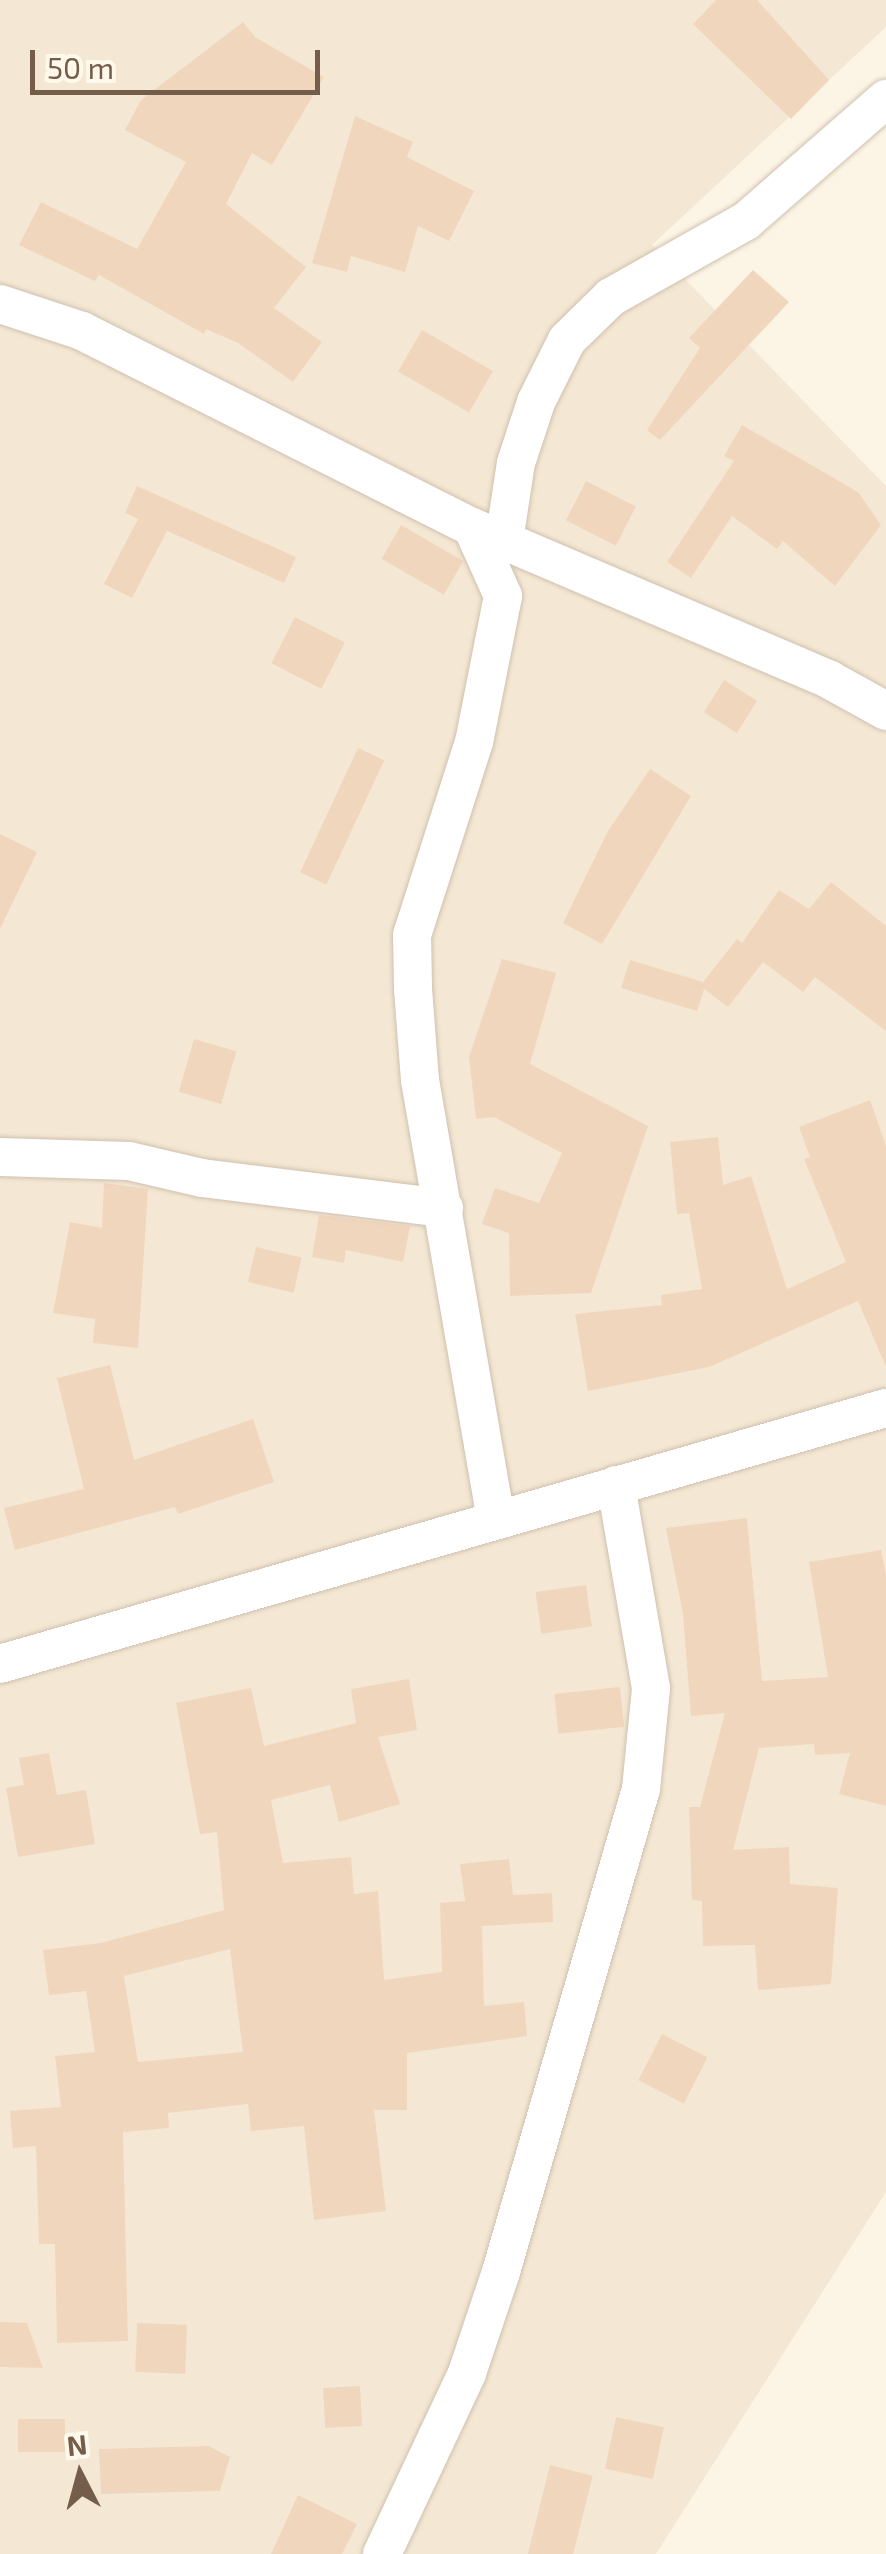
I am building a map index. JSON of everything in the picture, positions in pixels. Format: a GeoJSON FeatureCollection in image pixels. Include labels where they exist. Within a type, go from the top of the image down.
{"type":"FeatureCollection","features":[{"type":"Feature","properties":{"kind":"street"},"geometry":{"type":"LineString","coordinates":[[496,1518],[420,1080],[412,935],[474,742],[503,596],[488,534],[536,402],[567,340],[610,297],[746,221],[886,100]]}},
{"type":"Feature","properties":{"kind":"street"},"geometry":{"type":"LineString","coordinates":[[0,304],[82,331],[488,534],[830,680],[886,710]]}},
{"type":"Feature","properties":{"kind":"street"},"geometry":{"type":"LineString","coordinates":[[503,596],[564,566]]}},
{"type":"Feature","properties":{"kind":"street"},"geometry":{"type":"LineString","coordinates":[[0,1156],[129,1161],[202,1178],[444,1208]]}},
{"type":"Feature","properties":{"kind":"street"},"geometry":{"type":"LineString","coordinates":[[0,1664],[886,1408]]}},
{"type":"Feature","properties":{"kind":"street"},"geometry":{"type":"LineString","coordinates":[[382,2554],[484,2323],[641,1789],[651,1688],[616,1484]]}},
{"type":"Feature","properties":{"kind":"shaded area"},"geometry":{"type":"Polygon","coordinates":[[[0,0],[886,0],[886,27],[652,245],[886,486],[886,2192],[656,2554],[0,2554],[0,0]]]}},
{"type":"Feature","properties":{"kind":"building"},"geometry":{"type":"Polygon","coordinates":[[[716,0],[757,0],[829,80],[791,119],[693,24],[716,0]]]}},
{"type":"Feature","properties":{"kind":"building"},"geometry":{"type":"Polygon","coordinates":[[[243,22],[255,37],[324,77],[272,165],[252,153],[226,204],[306,267],[274,308],[322,342],[293,382],[238,343],[206,329],[204,334],[99,275],[95,281],[19,245],[41,202],[137,249],[186,162],[125,130],[141,100],[243,22]]]}},
{"type":"Feature","properties":{"kind":"building"},"geometry":{"type":"Polygon","coordinates":[[[355,116],[413,142],[407,157],[474,191],[449,241],[418,226],[405,272],[351,256],[347,272],[312,263],[355,116]]]}},
{"type":"Feature","properties":{"kind":"building"},"geometry":{"type":"Polygon","coordinates":[[[753,270],[789,302],[660,440],[647,430],[700,348],[689,338],[753,270]]]}},
{"type":"Feature","properties":{"kind":"building"},"geometry":{"type":"Polygon","coordinates":[[[422,330],[493,371],[469,413],[398,372],[422,330]]]}},
{"type":"Feature","properties":{"kind":"building"},"geometry":{"type":"Polygon","coordinates":[[[742,425],[858,492],[881,525],[835,586],[783,541],[777,549],[732,516],[691,578],[667,562],[734,461],[724,456],[742,425]]]}},
{"type":"Feature","properties":{"kind":"building"},"geometry":{"type":"Polygon","coordinates":[[[586,481],[636,506],[616,546],[566,520],[586,481]]]}},
{"type":"Feature","properties":{"kind":"building"},"geometry":{"type":"Polygon","coordinates":[[[137,486],[296,557],[284,583],[167,531],[132,598],[104,584],[138,519],[125,513],[137,486]]]}},
{"type":"Feature","properties":{"kind":"building"},"geometry":{"type":"Polygon","coordinates":[[[401,525],[463,561],[444,595],[382,559],[401,525]]]}},
{"type":"Feature","properties":{"kind":"building"},"geometry":{"type":"Polygon","coordinates":[[[295,617],[345,642],[321,689],[271,663],[295,617]]]}},
{"type":"Feature","properties":{"kind":"building"},"geometry":{"type":"Polygon","coordinates":[[[724,680],[757,701],[737,733],[704,712],[724,680]]]}},
{"type":"Feature","properties":{"kind":"building"},"geometry":{"type":"Polygon","coordinates":[[[358,748],[384,760],[326,884],[300,872],[358,748]]]}},
{"type":"Feature","properties":{"kind":"building"},"geometry":{"type":"Polygon","coordinates":[[[650,769],[691,796],[602,944],[563,923],[608,831],[650,769]]]}},
{"type":"Feature","properties":{"kind":"building"},"geometry":{"type":"Polygon","coordinates":[[[0,834],[37,852],[0,929],[0,834]]]}},
{"type":"Feature","properties":{"kind":"building"},"geometry":{"type":"Polygon","coordinates":[[[831,882],[886,926],[886,1031],[815,977],[803,992],[763,962],[728,1007],[704,989],[697,1011],[621,988],[630,960],[703,982],[737,939],[742,943],[779,890],[809,909],[831,882]]]}},
{"type":"Feature","properties":{"kind":"building"},"geometry":{"type":"Polygon","coordinates":[[[502,959],[556,973],[530,1064],[648,1126],[591,1293],[510,1296],[509,1233],[482,1224],[495,1188],[539,1203],[562,1153],[494,1117],[476,1119],[469,1057],[502,959]]]}},
{"type":"Feature","properties":{"kind":"building"},"geometry":{"type":"Polygon","coordinates":[[[194,1039],[236,1051],[221,1104],[179,1092],[194,1039]]]}},
{"type":"Feature","properties":{"kind":"building"},"geometry":{"type":"Polygon","coordinates":[[[870,1100],[886,1146],[886,1367],[858,1301],[709,1367],[588,1391],[575,1314],[662,1305],[661,1295],[702,1289],[689,1213],[677,1214],[670,1142],[718,1137],[723,1185],[751,1176],[787,1289],[846,1262],[804,1159],[810,1157],[799,1127],[870,1100]]]}},
{"type":"Feature","properties":{"kind":"building"},"geometry":{"type":"Polygon","coordinates":[[[104,1183],[148,1189],[138,1348],[93,1343],[95,1319],[53,1313],[70,1222],[102,1228],[104,1183]]]}},
{"type":"Feature","properties":{"kind":"building"},"geometry":{"type":"Polygon","coordinates":[[[319,1215],[410,1226],[403,1262],[346,1250],[344,1263],[312,1257],[319,1215]]]}},
{"type":"Feature","properties":{"kind":"building"},"geometry":{"type":"Polygon","coordinates":[[[256,1247],[302,1258],[294,1293],[248,1282],[256,1247]]]}},
{"type":"Feature","properties":{"kind":"building"},"geometry":{"type":"Polygon","coordinates":[[[110,1365],[134,1460],[253,1419],[274,1482],[178,1514],[175,1507],[15,1550],[4,1508],[84,1489],[57,1378],[110,1365]]]}},
{"type":"Feature","properties":{"kind":"building"},"geometry":{"type":"Polygon","coordinates":[[[747,1518],[762,1681],[828,1677],[809,1562],[881,1550],[886,1575],[886,1806],[839,1794],[850,1753],[815,1755],[814,1744],[759,1748],[733,1850],[789,1847],[790,1884],[838,1888],[831,1984],[758,1990],[755,1945],[703,1946],[702,1901],[692,1900],[689,1807],[700,1807],[725,1713],[691,1716],[683,1614],[666,1528],[747,1518]]]}},
{"type":"Feature","properties":{"kind":"building"},"geometry":{"type":"Polygon","coordinates":[[[586,1585],[592,1627],[541,1634],[535,1592],[586,1585]]]}},
{"type":"Feature","properties":{"kind":"building"},"geometry":{"type":"Polygon","coordinates":[[[409,1679],[417,1730],[378,1737],[400,1804],[339,1822],[330,1785],[271,1800],[283,1863],[351,1857],[354,1894],[378,1891],[384,1980],[442,1972],[440,1903],[465,1901],[460,1864],[509,1859],[513,1895],[552,1893],[553,1922],[482,1926],[484,2006],[524,2002],[527,2036],[407,2053],[407,2110],[374,2110],[386,2211],[314,2220],[304,2126],[251,2131],[248,2104],[168,2113],[169,2128],[123,2132],[128,2341],[57,2343],[55,2244],[39,2244],[36,2146],[13,2148],[10,2111],[61,2107],[55,2056],[95,2052],[86,1991],[49,1995],[43,1950],[101,1943],[224,1910],[217,1832],[200,1834],[176,1703],[251,1688],[264,1746],[356,1723],[351,1689],[409,1679]],[[230,1949],[124,1976],[138,2062],[243,2052],[230,1949]]]}},
{"type":"Feature","properties":{"kind":"building"},"geometry":{"type":"Polygon","coordinates":[[[620,1687],[624,1727],[559,1734],[554,1694],[620,1687]]]}},
{"type":"Feature","properties":{"kind":"building"},"geometry":{"type":"Polygon","coordinates":[[[49,1753],[57,1795],[86,1790],[95,1844],[18,1857],[6,1788],[24,1785],[19,1758],[49,1753]]]}},
{"type":"Feature","properties":{"kind":"building"},"geometry":{"type":"Polygon","coordinates":[[[662,2034],[707,2057],[684,2103],[638,2080],[662,2034]]]}},
{"type":"Feature","properties":{"kind":"building"},"geometry":{"type":"Polygon","coordinates":[[[0,2322],[27,2323],[43,2368],[0,2367],[0,2322]]]}},
{"type":"Feature","properties":{"kind":"building"},"geometry":{"type":"Polygon","coordinates":[[[137,2323],[187,2325],[185,2374],[135,2372],[137,2323]]]}},
{"type":"Feature","properties":{"kind":"building"},"geometry":{"type":"Polygon","coordinates":[[[360,2386],[362,2426],[325,2428],[323,2388],[360,2386]]]}},
{"type":"Feature","properties":{"kind":"building"},"geometry":{"type":"Polygon","coordinates":[[[616,2417],[664,2427],[653,2479],[605,2469],[616,2417]]]}},
{"type":"Feature","properties":{"kind":"building"},"geometry":{"type":"Polygon","coordinates":[[[18,2419],[65,2419],[65,2452],[18,2452],[18,2419]]]}},
{"type":"Feature","properties":{"kind":"building"},"geometry":{"type":"Polygon","coordinates":[[[209,2446],[230,2457],[220,2491],[101,2494],[99,2449],[209,2446]]]}},
{"type":"Feature","properties":{"kind":"building"},"geometry":{"type":"Polygon","coordinates":[[[550,2465],[593,2476],[573,2554],[528,2554],[550,2465]]]}},
{"type":"Feature","properties":{"kind":"building"},"geometry":{"type":"Polygon","coordinates":[[[298,2495],[357,2524],[342,2554],[271,2554],[298,2495]]]}}]}
